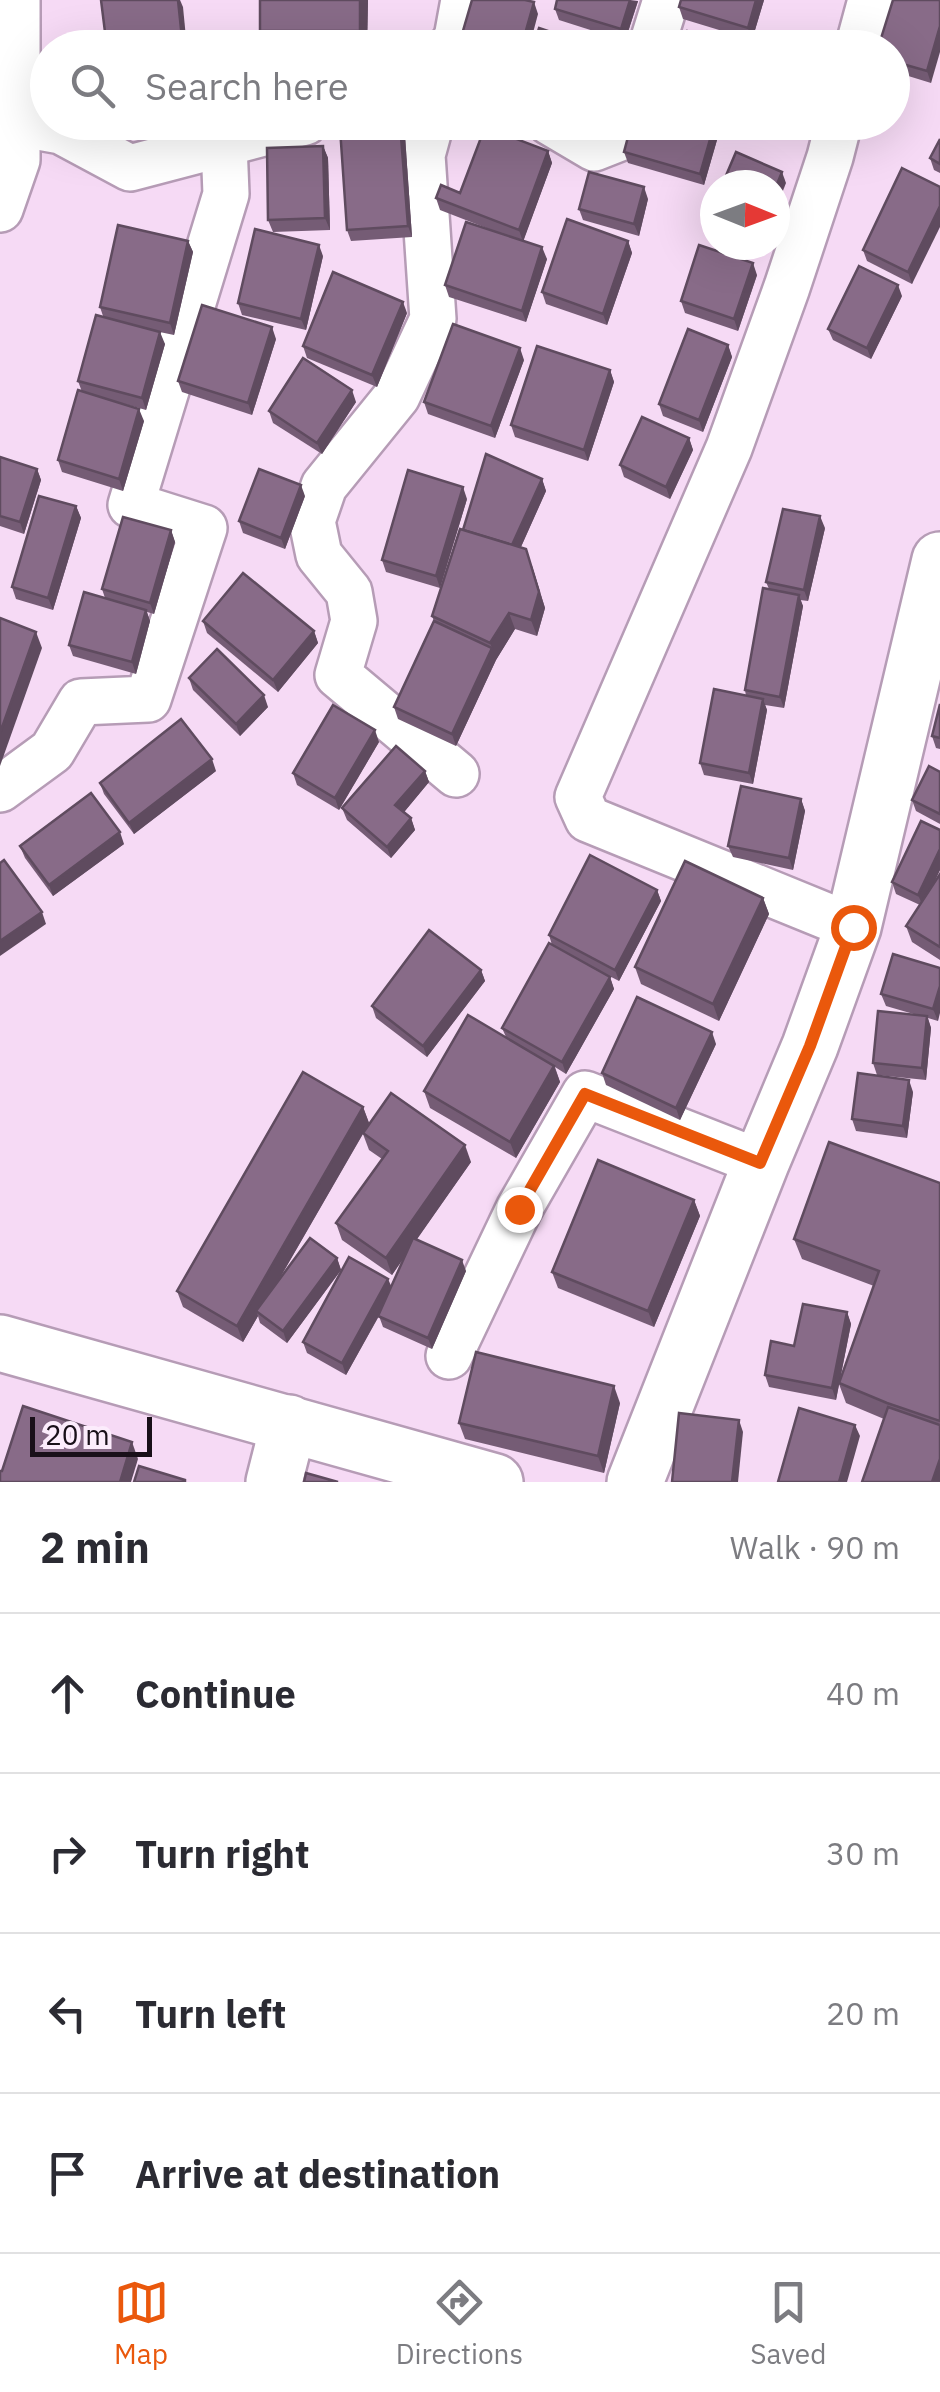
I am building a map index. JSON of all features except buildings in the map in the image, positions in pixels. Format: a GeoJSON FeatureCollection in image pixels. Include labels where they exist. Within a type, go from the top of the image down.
{"type":"FeatureCollection","features":[{"type":"Feature","properties":{"kind":"street"},"geometry":{"type":"LineString","coordinates":[[0,209],[17,160],[17,0]]}},
{"type":"Feature","properties":{"kind":"street"},"geometry":{"type":"LineString","coordinates":[[458,30],[464,0]]}},
{"type":"Feature","properties":{"kind":"street"},"geometry":{"type":"LineString","coordinates":[[657,30],[666,0]]}},
{"type":"Feature","properties":{"kind":"street"},"geometry":{"type":"LineString","coordinates":[[862,30],[870,0]]}},
{"type":"Feature","properties":{"kind":"street"},"geometry":{"type":"LineString","coordinates":[[17,123],[30,125]]}},
{"type":"Feature","properties":{"kind":"street"},"geometry":{"type":"LineString","coordinates":[[79,140],[130,168],[239,140]]}},
{"type":"Feature","properties":{"kind":"street"},"geometry":{"type":"LineString","coordinates":[[426,140],[422,154],[433,319],[397,396],[324,486],[312,520],[319,555],[349,592],[354,621],[338,676],[456,774]]}},
{"type":"Feature","properties":{"kind":"street"},"geometry":{"type":"LineString","coordinates":[[580,140],[594,148],[616,140]]}},
{"type":"Feature","properties":{"kind":"street"},"geometry":{"type":"LineString","coordinates":[[834,140],[787,287],[729,448],[578,798],[588,819],[853,927]]}},
{"type":"Feature","properties":{"kind":"street"},"geometry":{"type":"LineString","coordinates":[[0,789],[52,751],[81,702],[148,699],[204,528],[130,505],[226,194],[224,144]]}},
{"type":"Feature","properties":{"kind":"street"},"geometry":{"type":"LineString","coordinates":[[634,1482],[810,1046],[853,927],[940,560]]}},
{"type":"Feature","properties":{"kind":"street"},"geometry":{"type":"LineString","coordinates":[[449,1356],[519,1209],[585,1094],[760,1163]]}},
{"type":"Feature","properties":{"kind":"street"},"geometry":{"type":"LineString","coordinates":[[0,1344],[495,1482]]}},
{"type":"Feature","properties":{"kind":"street"},"geometry":{"type":"LineString","coordinates":[[274,1482],[288,1423]]}},
{"type":"Feature","properties":{"kind":"route"},"geometry":{"type":"LineString","coordinates":[[519,1209],[585,1094],[760,1163],[810,1046],[853,927]]}}]}
